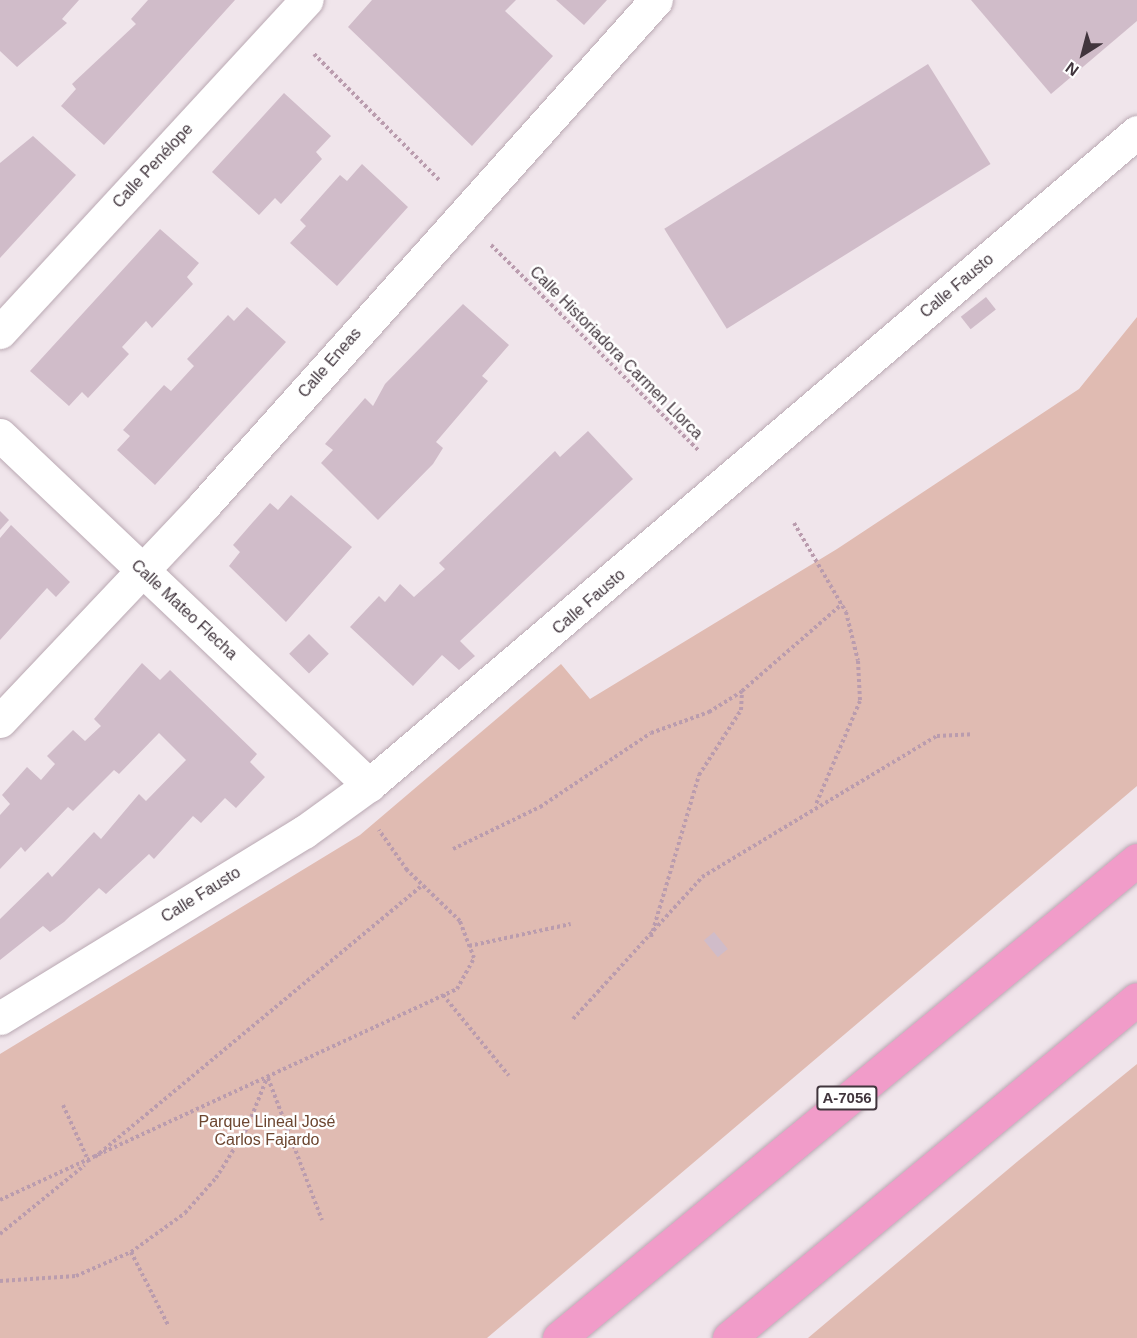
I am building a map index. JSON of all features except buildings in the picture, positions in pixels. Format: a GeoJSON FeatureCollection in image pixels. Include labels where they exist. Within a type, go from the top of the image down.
{"type":"FeatureCollection","features":[{"type":"Feature","properties":{"kind":"main road","name":"A-7056"},"geometry":{"type":"LineString","coordinates":[[559,1338],[1137,861]]}},
{"type":"Feature","properties":{"kind":"main road"},"geometry":{"type":"LineString","coordinates":[[729,1338],[1137,999]]}},
{"type":"Feature","properties":{"kind":"street","name":"Calle Penélope"},"geometry":{"type":"LineString","coordinates":[[0,332],[306,0]]}},
{"type":"Feature","properties":{"kind":"street","name":"Calle Eneas"},"geometry":{"type":"LineString","coordinates":[[0,721],[143,571],[656,0]]}},
{"type":"Feature","properties":{"kind":"street","name":"Calle Fausto"},"geometry":{"type":"LineString","coordinates":[[0,1018],[361,790],[1137,132]]}},
{"type":"Feature","properties":{"kind":"street","name":"Calle Mateo Flecha"},"geometry":{"type":"LineString","coordinates":[[0,435],[143,571],[361,790]]}},
{"type":"Feature","properties":{"kind":"path"},"geometry":{"type":"LineString","coordinates":[[326,66],[436,177]]}},
{"type":"Feature","properties":{"kind":"path","name":"Calle Historiadora Carmen Llorca"},"geometry":{"type":"LineString","coordinates":[[487,242],[728,481]]}},
{"type":"Feature","properties":{"kind":"path"},"geometry":{"type":"LineString","coordinates":[[794,523],[842,604],[858,661],[860,701],[816,804]]}},
{"type":"Feature","properties":{"kind":"path"},"geometry":{"type":"LineString","coordinates":[[453,849],[540,807],[651,733],[709,712],[742,691],[842,604]]}},
{"type":"Feature","properties":{"kind":"path"},"geometry":{"type":"LineString","coordinates":[[650,938],[699,775],[741,710],[742,691]]}},
{"type":"Feature","properties":{"kind":"path"},"geometry":{"type":"LineString","coordinates":[[573,1019],[650,938],[702,877],[816,804],[937,736],[972,734]]}},
{"type":"Feature","properties":{"kind":"path"},"geometry":{"type":"LineString","coordinates":[[0,1200],[89,1162],[458,989],[474,958],[460,921],[423,885],[361,790]]}},
{"type":"Feature","properties":{"kind":"path"},"geometry":{"type":"LineString","coordinates":[[0,1234],[423,885]]}},
{"type":"Feature","properties":{"kind":"path"},"geometry":{"type":"LineString","coordinates":[[469,946],[571,924]]}},
{"type":"Feature","properties":{"kind":"path"},"geometry":{"type":"LineString","coordinates":[[443,995],[509,1076]]}},
{"type":"Feature","properties":{"kind":"path"},"geometry":{"type":"LineString","coordinates":[[268,1078],[322,1220]]}},
{"type":"Feature","properties":{"kind":"path"},"geometry":{"type":"LineString","coordinates":[[0,1281],[76,1276],[131,1252],[185,1214],[216,1178],[247,1128],[268,1078]]}},
{"type":"Feature","properties":{"kind":"path"},"geometry":{"type":"LineString","coordinates":[[63,1105],[89,1162]]}},
{"type":"Feature","properties":{"kind":"path"},"geometry":{"type":"LineString","coordinates":[[131,1252],[168,1325]]}},
{"type":"Feature","properties":{"kind":"green space","name":"Parque Lineal José Carlos Fajardo"},"geometry":{"type":"Polygon","coordinates":[[[1137,317],[1137,786],[487,1338],[0,1338],[0,1054],[360,835],[561,664],[590,699],[837,549],[1079,389],[1137,317]]]}},
{"type":"Feature","properties":{"kind":"green space"},"geometry":{"type":"Polygon","coordinates":[[[1137,1064],[1137,1338],[808,1338],[1018,1161],[1137,1064]]]}}]}
